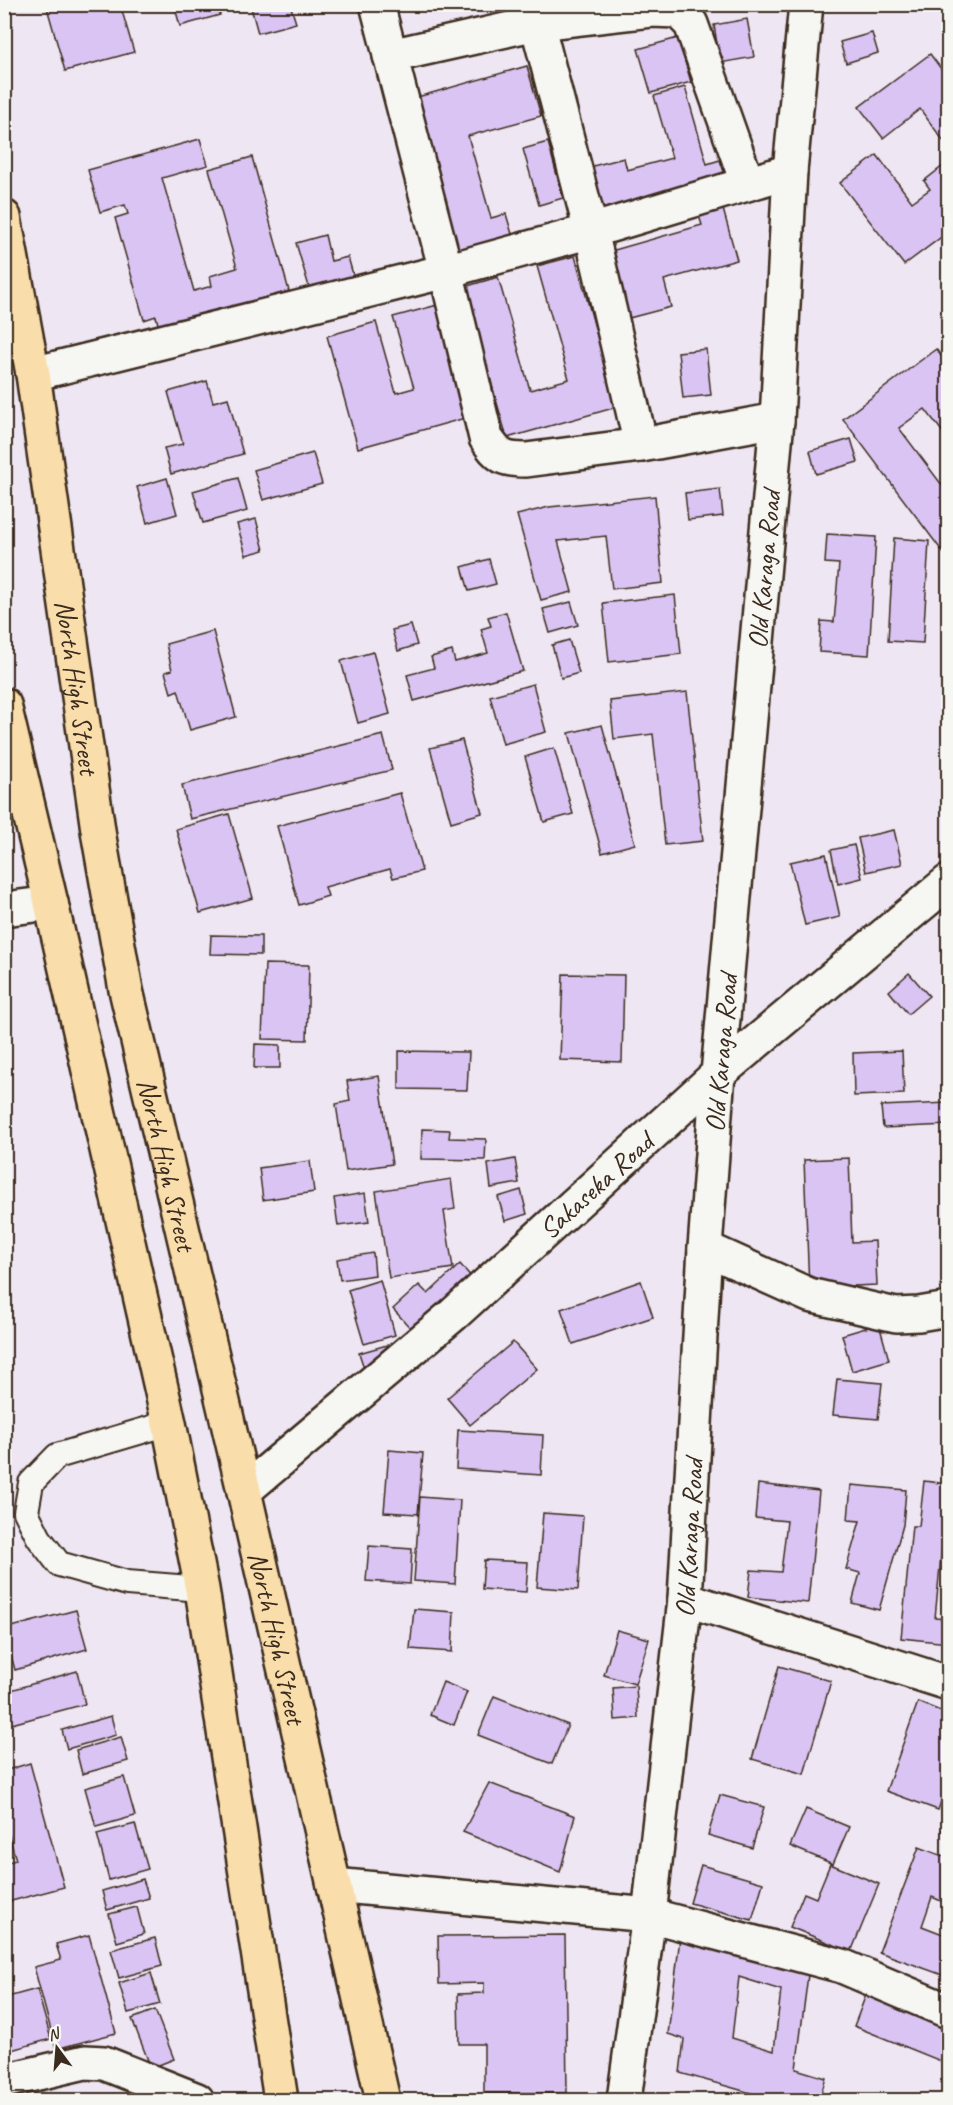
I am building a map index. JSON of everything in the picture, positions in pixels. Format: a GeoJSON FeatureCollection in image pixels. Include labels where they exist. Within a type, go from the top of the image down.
{"type":"FeatureCollection","features":[{"type":"Feature","properties":{"kind":"highway","name":"North High Street"},"geometry":{"type":"LineString","coordinates":[[4,217],[33,374],[99,837],[126,990],[244,1491],[383,2100]]}},
{"type":"Feature","properties":{"kind":"highway","name":"North High Street"},"geometry":{"type":"LineString","coordinates":[[4,705],[169,1424],[202,1589],[281,2100]]}},
{"type":"Feature","properties":{"kind":"street"},"geometry":{"type":"LineString","coordinates":[[377,4],[446,271],[486,438],[497,454],[511,460],[526,460],[641,445],[777,420]]}},
{"type":"Feature","properties":{"kind":"street","name":"Old Karaga Road"},"geometry":{"type":"LineString","coordinates":[[624,2100],[649,1914],[685,1599],[705,1248],[718,1074],[777,420],[790,171],[806,4]]}},
{"type":"Feature","properties":{"kind":"street"},"geometry":{"type":"LineString","coordinates":[[390,56],[534,14],[678,11],[691,24],[747,182]]}},
{"type":"Feature","properties":{"kind":"street"},"geometry":{"type":"LineString","coordinates":[[534,14],[591,231],[641,445]]}},
{"type":"Feature","properties":{"kind":"street"},"geometry":{"type":"LineString","coordinates":[[33,374],[446,271],[591,231],[747,182],[790,171]]}},
{"type":"Feature","properties":{"kind":"street","name":"Sakaseka Road"},"geometry":{"type":"LineString","coordinates":[[244,1491],[454,1314],[718,1074],[948,882]]}},
{"type":"Feature","properties":{"kind":"street"},"geometry":{"type":"LineString","coordinates":[[4,909],[51,903]]}},
{"type":"Feature","properties":{"kind":"street"},"geometry":{"type":"LineString","coordinates":[[705,1248],[809,1295],[896,1314],[919,1314],[948,1309]]}},
{"type":"Feature","properties":{"kind":"street"},"geometry":{"type":"LineString","coordinates":[[685,1599],[948,1683]]}},
{"type":"Feature","properties":{"kind":"street"},"geometry":{"type":"LineString","coordinates":[[334,1885],[649,1914],[842,1966],[948,2011]]}},
{"type":"Feature","properties":{"kind":"street"},"geometry":{"type":"LineString","coordinates":[[4,2081],[85,2062],[104,2063],[197,2100]]}},
{"type":"Feature","properties":{"kind":"lane"},"geometry":{"type":"LineString","coordinates":[[169,1424],[57,1456],[32,1483],[26,1512],[39,1538],[59,1564],[127,1583],[202,1589]]}},
{"type":"Feature","properties":{"kind":"building"},"geometry":{"type":"Polygon","coordinates":[[[46,4],[120,4],[134,52],[65,71],[46,4]]]}},
{"type":"Feature","properties":{"kind":"building"},"geometry":{"type":"Polygon","coordinates":[[[174,4],[217,4],[220,15],[180,26],[174,4]]]}},
{"type":"Feature","properties":{"kind":"building"},"geometry":{"type":"Polygon","coordinates":[[[250,4],[290,4],[296,23],[258,33],[250,4]]]}},
{"type":"Feature","properties":{"kind":"building"},"geometry":{"type":"Polygon","coordinates":[[[747,19],[754,57],[720,63],[714,25],[747,19]]]}},
{"type":"Feature","properties":{"kind":"building"},"geometry":{"type":"Polygon","coordinates":[[[872,33],[878,53],[846,63],[840,42],[872,33]]]}},
{"type":"Feature","properties":{"kind":"building"},"geometry":{"type":"Polygon","coordinates":[[[678,38],[691,82],[651,93],[638,49],[678,38]]]}},
{"type":"Feature","properties":{"kind":"building"},"geometry":{"type":"Polygon","coordinates":[[[930,54],[948,78],[948,147],[920,109],[883,138],[859,107],[930,54]]]}},
{"type":"Feature","properties":{"kind":"building"},"geometry":{"type":"Polygon","coordinates":[[[527,66],[541,116],[468,136],[491,218],[506,214],[515,244],[460,260],[414,98],[527,66]]]}},
{"type":"Feature","properties":{"kind":"building"},"geometry":{"type":"Polygon","coordinates":[[[685,87],[707,164],[723,159],[730,183],[600,220],[585,168],[624,158],[627,170],[672,158],[654,96],[685,87]]]}},
{"type":"Feature","properties":{"kind":"building"},"geometry":{"type":"Polygon","coordinates":[[[200,139],[208,165],[162,178],[194,291],[212,286],[210,276],[237,268],[209,169],[252,157],[289,291],[159,328],[156,316],[144,320],[115,218],[128,214],[125,205],[100,212],[88,170],[200,139]]]}},
{"type":"Feature","properties":{"kind":"building"},"geometry":{"type":"Polygon","coordinates":[[[548,142],[563,198],[539,205],[523,149],[548,142]]]}},
{"type":"Feature","properties":{"kind":"building"},"geometry":{"type":"Polygon","coordinates":[[[877,155],[912,202],[930,189],[924,181],[948,162],[948,232],[904,265],[840,183],[877,155]]]}},
{"type":"Feature","properties":{"kind":"building"},"geometry":{"type":"Polygon","coordinates":[[[723,209],[737,260],[664,280],[671,307],[629,318],[611,251],[702,225],[699,216],[723,209]]]}},
{"type":"Feature","properties":{"kind":"building"},"geometry":{"type":"Polygon","coordinates":[[[325,235],[331,261],[348,257],[354,278],[310,290],[296,243],[325,235]]]}},
{"type":"Feature","properties":{"kind":"building"},"geometry":{"type":"Polygon","coordinates":[[[575,256],[617,407],[507,438],[464,287],[498,277],[530,390],[569,379],[537,266],[575,256]]]}},
{"type":"Feature","properties":{"kind":"building"},"geometry":{"type":"Polygon","coordinates":[[[445,303],[476,415],[358,448],[327,336],[376,322],[396,393],[414,388],[393,317],[445,303]]]}},
{"type":"Feature","properties":{"kind":"building"},"geometry":{"type":"Polygon","coordinates":[[[706,349],[711,395],[683,398],[678,352],[706,349]]]}},
{"type":"Feature","properties":{"kind":"building"},"geometry":{"type":"Polygon","coordinates":[[[936,349],[948,365],[948,439],[925,409],[899,428],[948,493],[948,559],[843,419],[936,349]]]}},
{"type":"Feature","properties":{"kind":"building"},"geometry":{"type":"Polygon","coordinates":[[[207,381],[213,402],[228,398],[243,454],[171,474],[164,448],[183,444],[168,392],[207,381]]]}},
{"type":"Feature","properties":{"kind":"building"},"geometry":{"type":"Polygon","coordinates":[[[851,439],[858,462],[816,474],[810,451],[851,439]]]}},
{"type":"Feature","properties":{"kind":"building"},"geometry":{"type":"Polygon","coordinates":[[[313,453],[322,484],[263,500],[254,470],[313,453]]]}},
{"type":"Feature","properties":{"kind":"building"},"geometry":{"type":"Polygon","coordinates":[[[167,478],[177,514],[147,523],[137,487],[167,478]]]}},
{"type":"Feature","properties":{"kind":"building"},"geometry":{"type":"Polygon","coordinates":[[[238,478],[247,511],[203,523],[193,491],[238,478]]]}},
{"type":"Feature","properties":{"kind":"building"},"geometry":{"type":"Polygon","coordinates":[[[720,489],[723,516],[688,520],[685,493],[720,489]]]}},
{"type":"Feature","properties":{"kind":"building"},"geometry":{"type":"Polygon","coordinates":[[[655,496],[663,583],[612,589],[606,536],[558,541],[572,592],[541,600],[517,515],[549,507],[655,496]]]}},
{"type":"Feature","properties":{"kind":"building"},"geometry":{"type":"Polygon","coordinates":[[[256,519],[264,550],[246,555],[237,524],[256,519]]]}},
{"type":"Feature","properties":{"kind":"building"},"geometry":{"type":"Polygon","coordinates":[[[827,534],[876,537],[869,655],[819,652],[821,621],[834,622],[839,564],[825,563],[827,534]]]}},
{"type":"Feature","properties":{"kind":"building"},"geometry":{"type":"Polygon","coordinates":[[[894,538],[929,541],[923,643],[888,641],[894,538]]]}},
{"type":"Feature","properties":{"kind":"building"},"geometry":{"type":"Polygon","coordinates":[[[489,559],[496,584],[469,591],[462,567],[489,559]]]}},
{"type":"Feature","properties":{"kind":"building"},"geometry":{"type":"Polygon","coordinates":[[[675,595],[681,654],[609,662],[603,603],[675,595]]]}},
{"type":"Feature","properties":{"kind":"building"},"geometry":{"type":"Polygon","coordinates":[[[571,602],[578,625],[550,633],[543,609],[571,602]]]}},
{"type":"Feature","properties":{"kind":"building"},"geometry":{"type":"Polygon","coordinates":[[[506,612],[523,671],[414,701],[407,675],[434,668],[431,657],[452,651],[455,662],[488,653],[481,629],[491,626],[488,617],[506,612]]]}},
{"type":"Feature","properties":{"kind":"building"},"geometry":{"type":"Polygon","coordinates":[[[411,625],[417,645],[398,651],[392,630],[411,625]]]}},
{"type":"Feature","properties":{"kind":"building"},"geometry":{"type":"Polygon","coordinates":[[[213,631],[236,717],[190,730],[178,690],[171,693],[165,672],[172,670],[166,644],[213,631]]]}},
{"type":"Feature","properties":{"kind":"building"},"geometry":{"type":"Polygon","coordinates":[[[569,640],[579,673],[561,678],[552,645],[569,640]]]}},
{"type":"Feature","properties":{"kind":"building"},"geometry":{"type":"Polygon","coordinates":[[[373,652],[390,714],[358,723],[341,661],[373,652]]]}},
{"type":"Feature","properties":{"kind":"building"},"geometry":{"type":"Polygon","coordinates":[[[533,684],[546,732],[503,744],[490,696],[533,684]]]}},
{"type":"Feature","properties":{"kind":"building"},"geometry":{"type":"Polygon","coordinates":[[[687,692],[703,841],[665,845],[653,734],[614,739],[610,701],[687,692]]]}},
{"type":"Feature","properties":{"kind":"building"},"geometry":{"type":"Polygon","coordinates":[[[602,725],[635,844],[602,853],[569,733],[602,725]]]}},
{"type":"Feature","properties":{"kind":"building"},"geometry":{"type":"Polygon","coordinates":[[[383,735],[392,770],[190,819],[182,785],[383,735]]]}},
{"type":"Feature","properties":{"kind":"building"},"geometry":{"type":"Polygon","coordinates":[[[462,740],[482,813],[451,822],[430,748],[462,740]]]}},
{"type":"Feature","properties":{"kind":"building"},"geometry":{"type":"Polygon","coordinates":[[[554,748],[573,814],[544,822],[525,757],[554,748]]]}},
{"type":"Feature","properties":{"kind":"building"},"geometry":{"type":"Polygon","coordinates":[[[400,793],[422,871],[393,878],[390,869],[325,887],[328,896],[299,905],[277,826],[400,793]]]}},
{"type":"Feature","properties":{"kind":"building"},"geometry":{"type":"Polygon","coordinates":[[[229,814],[253,898],[200,913],[176,829],[229,814]]]}},
{"type":"Feature","properties":{"kind":"building"},"geometry":{"type":"Polygon","coordinates":[[[894,830],[902,864],[866,872],[858,838],[894,830]]]}},
{"type":"Feature","properties":{"kind":"building"},"geometry":{"type":"Polygon","coordinates":[[[854,845],[862,878],[838,884],[831,850],[854,845]]]}},
{"type":"Feature","properties":{"kind":"building"},"geometry":{"type":"Polygon","coordinates":[[[826,854],[840,917],[805,925],[790,862],[826,854]]]}},
{"type":"Feature","properties":{"kind":"building"},"geometry":{"type":"Polygon","coordinates":[[[211,935],[261,936],[261,955],[210,954],[211,935]]]}},
{"type":"Feature","properties":{"kind":"building"},"geometry":{"type":"Polygon","coordinates":[[[265,964],[309,965],[307,1040],[262,1039],[265,964]]]}},
{"type":"Feature","properties":{"kind":"building"},"geometry":{"type":"Polygon","coordinates":[[[909,973],[929,996],[908,1014],[889,991],[909,973]]]}},
{"type":"Feature","properties":{"kind":"building"},"geometry":{"type":"Polygon","coordinates":[[[563,974],[624,975],[622,1062],[560,1060],[563,974]]]}},
{"type":"Feature","properties":{"kind":"building"},"geometry":{"type":"Polygon","coordinates":[[[255,1044],[280,1045],[280,1068],[254,1068],[255,1044]]]}},
{"type":"Feature","properties":{"kind":"building"},"geometry":{"type":"Polygon","coordinates":[[[399,1051],[469,1052],[467,1090],[399,1089],[399,1051]]]}},
{"type":"Feature","properties":{"kind":"building"},"geometry":{"type":"Polygon","coordinates":[[[902,1051],[904,1094],[854,1096],[853,1053],[902,1051]]]}},
{"type":"Feature","properties":{"kind":"building"},"geometry":{"type":"Polygon","coordinates":[[[379,1076],[392,1164],[346,1171],[336,1104],[350,1101],[347,1081],[379,1076]]]}},
{"type":"Feature","properties":{"kind":"building"},"geometry":{"type":"Polygon","coordinates":[[[948,1103],[948,1125],[883,1128],[881,1106],[948,1103]]]}},
{"type":"Feature","properties":{"kind":"building"},"geometry":{"type":"Polygon","coordinates":[[[422,1129],[450,1130],[449,1138],[486,1139],[485,1160],[421,1159],[422,1129]]]}},
{"type":"Feature","properties":{"kind":"building"},"geometry":{"type":"Polygon","coordinates":[[[948,1155],[948,1257],[944,1257],[948,1155]]]}},
{"type":"Feature","properties":{"kind":"building"},"geometry":{"type":"Polygon","coordinates":[[[849,1158],[852,1242],[875,1241],[877,1285],[809,1288],[804,1160],[849,1158]]]}},
{"type":"Feature","properties":{"kind":"building"},"geometry":{"type":"Polygon","coordinates":[[[515,1159],[519,1183],[491,1188],[488,1164],[515,1159]]]}},
{"type":"Feature","properties":{"kind":"building"},"geometry":{"type":"Polygon","coordinates":[[[310,1161],[314,1192],[263,1200],[259,1168],[310,1161]]]}},
{"type":"Feature","properties":{"kind":"building"},"geometry":{"type":"Polygon","coordinates":[[[451,1179],[455,1209],[444,1211],[453,1268],[389,1278],[376,1191],[451,1179]]]}},
{"type":"Feature","properties":{"kind":"building"},"geometry":{"type":"Polygon","coordinates":[[[521,1190],[527,1214],[505,1221],[498,1197],[521,1190]]]}},
{"type":"Feature","properties":{"kind":"building"},"geometry":{"type":"Polygon","coordinates":[[[365,1193],[369,1222],[338,1226],[334,1198],[365,1193]]]}},
{"type":"Feature","properties":{"kind":"building"},"geometry":{"type":"Polygon","coordinates":[[[373,1253],[375,1275],[340,1280],[337,1259],[373,1253]]]}},
{"type":"Feature","properties":{"kind":"building"},"geometry":{"type":"Polygon","coordinates":[[[460,1264],[474,1280],[415,1333],[393,1309],[419,1285],[428,1294],[460,1264]]]}},
{"type":"Feature","properties":{"kind":"building"},"geometry":{"type":"Polygon","coordinates":[[[380,1280],[395,1335],[364,1344],[348,1290],[380,1280]]]}},
{"type":"Feature","properties":{"kind":"building"},"geometry":{"type":"Polygon","coordinates":[[[641,1281],[653,1317],[573,1344],[561,1309],[641,1281]]]}},
{"type":"Feature","properties":{"kind":"building"},"geometry":{"type":"Polygon","coordinates":[[[879,1324],[889,1360],[852,1371],[842,1335],[879,1324]]]}},
{"type":"Feature","properties":{"kind":"building"},"geometry":{"type":"Polygon","coordinates":[[[513,1342],[537,1369],[470,1425],[447,1398],[513,1342]]]}},
{"type":"Feature","properties":{"kind":"building"},"geometry":{"type":"Polygon","coordinates":[[[387,1345],[391,1360],[364,1368],[359,1353],[387,1345]]]}},
{"type":"Feature","properties":{"kind":"building"},"geometry":{"type":"Polygon","coordinates":[[[837,1379],[882,1383],[878,1419],[833,1415],[837,1379]]]}},
{"type":"Feature","properties":{"kind":"building"},"geometry":{"type":"Polygon","coordinates":[[[458,1430],[543,1435],[541,1475],[456,1469],[458,1430]]]}},
{"type":"Feature","properties":{"kind":"building"},"geometry":{"type":"Polygon","coordinates":[[[389,1450],[423,1453],[418,1514],[384,1512],[389,1450]]]}},
{"type":"Feature","properties":{"kind":"building"},"geometry":{"type":"Polygon","coordinates":[[[924,1481],[948,1484],[935,1618],[948,1619],[948,1643],[901,1638],[912,1526],[919,1526],[924,1481]]]}},
{"type":"Feature","properties":{"kind":"building"},"geometry":{"type":"Polygon","coordinates":[[[758,1484],[819,1491],[808,1603],[748,1597],[751,1570],[781,1572],[787,1521],[755,1518],[758,1484]]]}},
{"type":"Feature","properties":{"kind":"building"},"geometry":{"type":"Polygon","coordinates":[[[851,1485],[906,1490],[903,1525],[879,1610],[852,1603],[860,1573],[846,1569],[860,1521],[848,1520],[851,1485]]]}},
{"type":"Feature","properties":{"kind":"building"},"geometry":{"type":"Polygon","coordinates":[[[420,1497],[460,1500],[455,1584],[414,1581],[420,1497]]]}},
{"type":"Feature","properties":{"kind":"building"},"geometry":{"type":"Polygon","coordinates":[[[543,1513],[583,1516],[578,1590],[537,1587],[543,1513]]]}},
{"type":"Feature","properties":{"kind":"building"},"geometry":{"type":"Polygon","coordinates":[[[369,1546],[412,1549],[410,1584],[366,1581],[369,1546]]]}},
{"type":"Feature","properties":{"kind":"building"},"geometry":{"type":"Polygon","coordinates":[[[484,1560],[528,1562],[526,1592],[482,1589],[484,1560]]]}},
{"type":"Feature","properties":{"kind":"building"},"geometry":{"type":"Polygon","coordinates":[[[414,1609],[454,1612],[452,1652],[410,1649],[414,1609]]]}},
{"type":"Feature","properties":{"kind":"building"},"geometry":{"type":"Polygon","coordinates":[[[76,1610],[87,1649],[15,1670],[4,1629],[76,1610]]]}},
{"type":"Feature","properties":{"kind":"building"},"geometry":{"type":"Polygon","coordinates":[[[617,1630],[649,1639],[635,1684],[604,1675],[617,1630]]]}},
{"type":"Feature","properties":{"kind":"building"},"geometry":{"type":"Polygon","coordinates":[[[779,1666],[831,1681],[804,1774],[752,1759],[779,1666]]]}},
{"type":"Feature","properties":{"kind":"building"},"geometry":{"type":"Polygon","coordinates":[[[77,1671],[85,1704],[8,1725],[4,1714],[4,1692],[77,1671]]]}},
{"type":"Feature","properties":{"kind":"building"},"geometry":{"type":"Polygon","coordinates":[[[443,1682],[467,1692],[454,1725],[430,1715],[443,1682]]]}},
{"type":"Feature","properties":{"kind":"building"},"geometry":{"type":"Polygon","coordinates":[[[636,1686],[638,1718],[615,1720],[613,1688],[636,1686]]]}},
{"type":"Feature","properties":{"kind":"building"},"geometry":{"type":"Polygon","coordinates":[[[494,1696],[568,1725],[552,1764],[478,1735],[494,1696]]]}},
{"type":"Feature","properties":{"kind":"building"},"geometry":{"type":"Polygon","coordinates":[[[918,1702],[948,1714],[948,1782],[938,1810],[886,1791],[918,1702]]]}},
{"type":"Feature","properties":{"kind":"building"},"geometry":{"type":"Polygon","coordinates":[[[111,1716],[116,1735],[67,1749],[62,1730],[111,1716]]]}},
{"type":"Feature","properties":{"kind":"building"},"geometry":{"type":"Polygon","coordinates":[[[121,1737],[128,1761],[82,1774],[76,1750],[121,1737]]]}},
{"type":"Feature","properties":{"kind":"building"},"geometry":{"type":"Polygon","coordinates":[[[30,1763],[64,1887],[4,1903],[4,1863],[16,1860],[4,1818],[4,1771],[30,1763]]]}},
{"type":"Feature","properties":{"kind":"building"},"geometry":{"type":"Polygon","coordinates":[[[124,1777],[135,1816],[96,1827],[85,1788],[124,1777]]]}},
{"type":"Feature","properties":{"kind":"building"},"geometry":{"type":"Polygon","coordinates":[[[489,1783],[575,1816],[560,1872],[463,1832],[489,1783]]]}},
{"type":"Feature","properties":{"kind":"building"},"geometry":{"type":"Polygon","coordinates":[[[720,1795],[764,1807],[752,1848],[708,1835],[720,1795]]]}},
{"type":"Feature","properties":{"kind":"building"},"geometry":{"type":"Polygon","coordinates":[[[806,1809],[849,1827],[833,1864],[790,1846],[806,1809]]]}},
{"type":"Feature","properties":{"kind":"building"},"geometry":{"type":"Polygon","coordinates":[[[948,1814],[948,1834],[942,1831],[948,1814]]]}},
{"type":"Feature","properties":{"kind":"building"},"geometry":{"type":"Polygon","coordinates":[[[135,1824],[148,1869],[109,1880],[97,1834],[135,1824]]]}},
{"type":"Feature","properties":{"kind":"building"},"geometry":{"type":"Polygon","coordinates":[[[919,1847],[948,1858],[948,1904],[932,1897],[922,1926],[948,1936],[948,1977],[879,1952],[919,1847]]]}},
{"type":"Feature","properties":{"kind":"building"},"geometry":{"type":"Polygon","coordinates":[[[830,1864],[879,1884],[851,1952],[790,1927],[804,1893],[816,1898],[830,1864]]]}},
{"type":"Feature","properties":{"kind":"building"},"geometry":{"type":"Polygon","coordinates":[[[701,1865],[763,1883],[752,1920],[690,1903],[701,1865]]]}},
{"type":"Feature","properties":{"kind":"building"},"geometry":{"type":"Polygon","coordinates":[[[143,1879],[149,1898],[107,1910],[102,1891],[143,1879]]]}},
{"type":"Feature","properties":{"kind":"building"},"geometry":{"type":"Polygon","coordinates":[[[137,1907],[144,1934],[117,1942],[109,1914],[137,1907]]]}},
{"type":"Feature","properties":{"kind":"building"},"geometry":{"type":"Polygon","coordinates":[[[681,1930],[809,1967],[796,2069],[826,2078],[819,2100],[756,2100],[758,2095],[680,2073],[684,2039],[668,2034],[681,1930]],[[739,1977],[732,2038],[774,2051],[781,1990],[739,1977]]]}},
{"type":"Feature","properties":{"kind":"building"},"geometry":{"type":"Polygon","coordinates":[[[89,1935],[116,2033],[56,2049],[34,1967],[61,1960],[56,1944],[89,1935]]]}},
{"type":"Feature","properties":{"kind":"building"},"geometry":{"type":"Polygon","coordinates":[[[565,1935],[567,2093],[484,2093],[484,2044],[459,2044],[458,1994],[484,1993],[484,1983],[439,1984],[438,1936],[565,1935]]]}},
{"type":"Feature","properties":{"kind":"building"},"geometry":{"type":"Polygon","coordinates":[[[155,1938],[162,1966],[119,1978],[111,1950],[155,1938]]]}},
{"type":"Feature","properties":{"kind":"building"},"geometry":{"type":"Polygon","coordinates":[[[151,1973],[160,2004],[128,2013],[119,1983],[151,1973]]]}},
{"type":"Feature","properties":{"kind":"building"},"geometry":{"type":"Polygon","coordinates":[[[37,1989],[51,2039],[4,2052],[4,1998],[37,1989]]]}},
{"type":"Feature","properties":{"kind":"building"},"geometry":{"type":"Polygon","coordinates":[[[867,1992],[948,2025],[948,2064],[854,2026],[867,1992]]]}},
{"type":"Feature","properties":{"kind":"building"},"geometry":{"type":"Polygon","coordinates":[[[155,2010],[174,2059],[151,2068],[132,2019],[155,2010]]]}},
{"type":"Feature","properties":{"kind":"building"},"geometry":{"type":"Polygon","coordinates":[[[115,2094],[117,2100],[90,2100],[115,2094]]]}}]}
